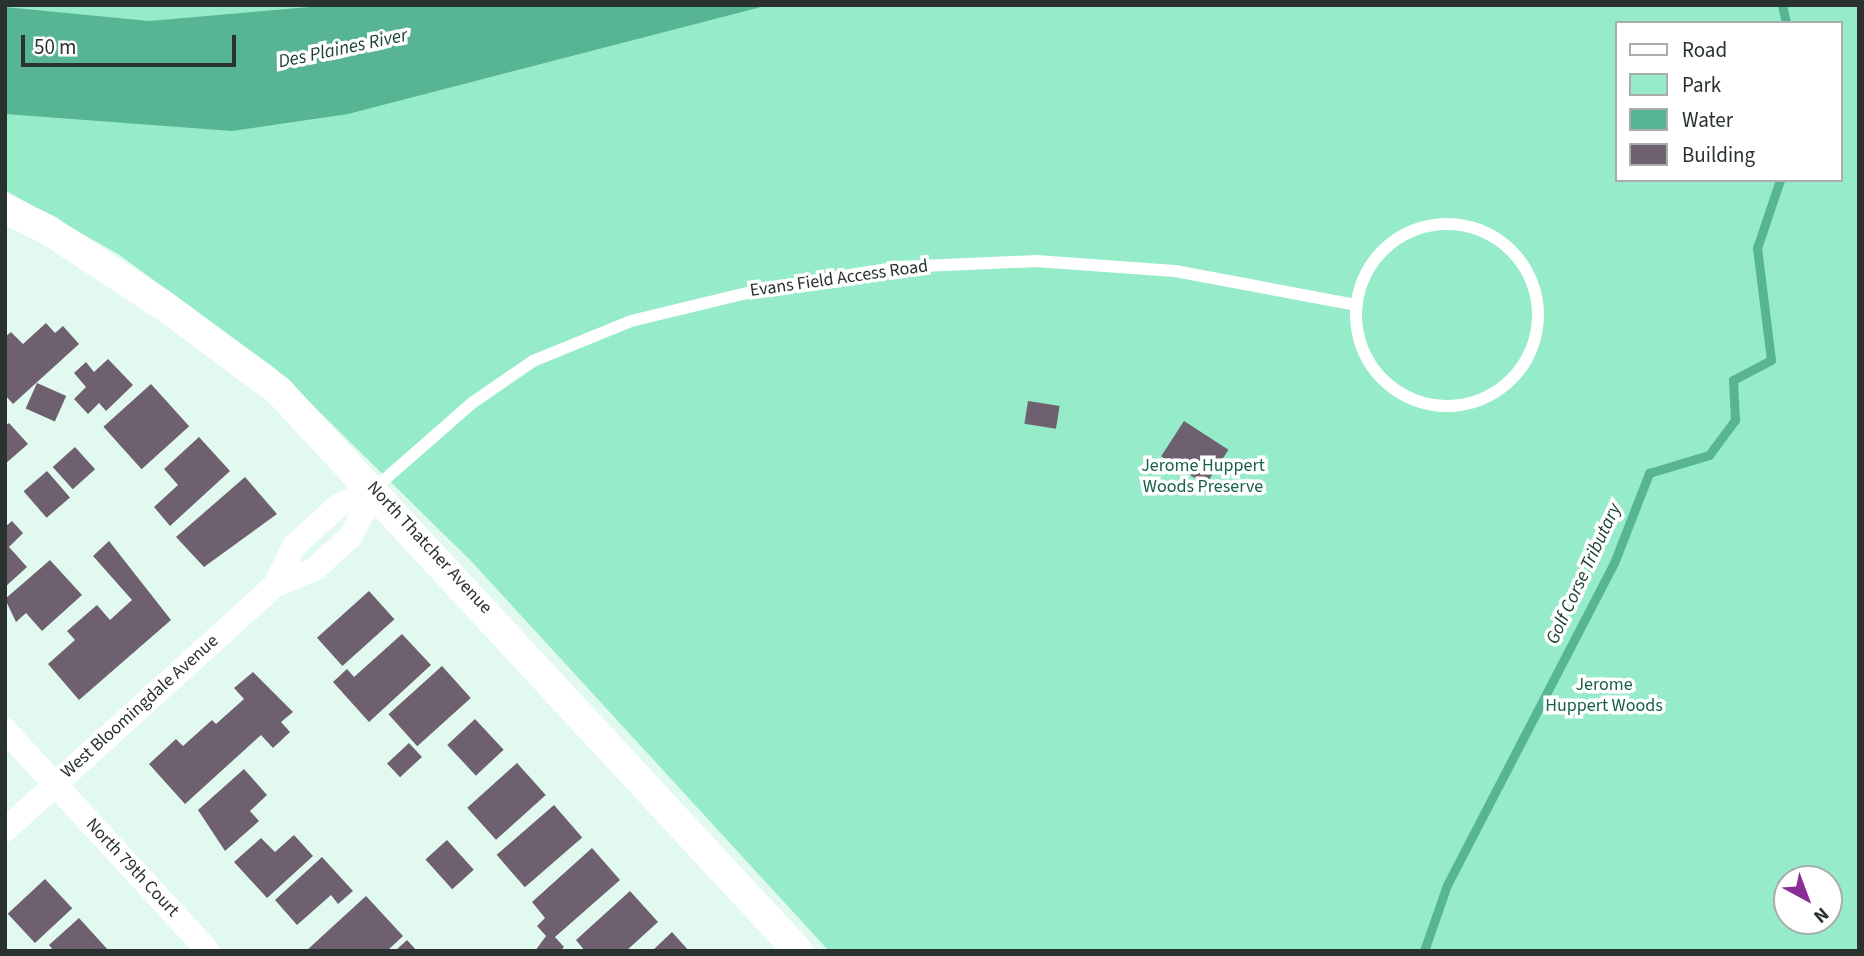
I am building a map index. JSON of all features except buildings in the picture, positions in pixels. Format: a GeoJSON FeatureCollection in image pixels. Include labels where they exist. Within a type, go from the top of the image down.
{"type":"FeatureCollection","features":[{"type":"Feature","properties":{"kind":"street","name":"North Thatcher Avenue"},"geometry":{"type":"LineString","coordinates":[[5,209],[48,230],[163,305],[278,390],[375,488],[798,951]]}},
{"type":"Feature","properties":{"kind":"street","name":"West Bloomingdale Avenue"},"geometry":{"type":"LineString","coordinates":[[5,830],[275,584],[294,546],[338,506],[375,488]]}},
{"type":"Feature","properties":{"kind":"street","name":"North 79th Court"},"geometry":{"type":"LineString","coordinates":[[5,730],[208,951]]}},
{"type":"Feature","properties":{"kind":"lane"},"geometry":{"type":"LineString","coordinates":[[1431,226],[1471,228],[1514,252],[1531,277],[1539,307],[1536,338],[1524,366],[1503,388],[1476,402],[1436,405],[1390,386],[1369,363],[1358,335],[1357,305],[1381,253],[1404,235],[1431,226]]}},
{"type":"Feature","properties":{"kind":"lane","name":"Evans Field Access Road"},"geometry":{"type":"LineString","coordinates":[[375,488],[464,410],[533,361],[631,321],[763,289],[900,267],[1036,261],[1175,271],[1357,305]]}},
{"type":"Feature","properties":{"kind":"green space","name":"Jerome Huppert Woods Preserve"},"geometry":{"type":"Polygon","coordinates":[[[5,5],[1859,5],[1859,951],[829,951],[472,562],[276,369],[118,254],[5,190],[5,5]]]}},
{"type":"Feature","properties":{"kind":"water","name":"Des Plaines River"},"geometry":{"type":"Polygon","coordinates":[[[333,5],[769,5],[348,114],[232,131],[5,114],[5,7],[149,21],[333,5]]]}},
{"type":"Feature","properties":{"kind":"waterway","name":"Golf Corse Tributary"},"geometry":{"type":"LineString","coordinates":[[1782,5],[1786,21]]}},
{"type":"Feature","properties":{"kind":"waterway","name":"Golf Corse Tributary"},"geometry":{"type":"LineString","coordinates":[[1424,951],[1447,885],[1614,563],[1649,473],[1709,455],[1735,420],[1733,380],[1771,360],[1757,248],[1779,182]]}},
{"type":"Feature","properties":{"kind":"park label","name":"Jerome Huppert Woods"},"geometry":{"type":"Point","coordinates":[1604,696]}}]}
